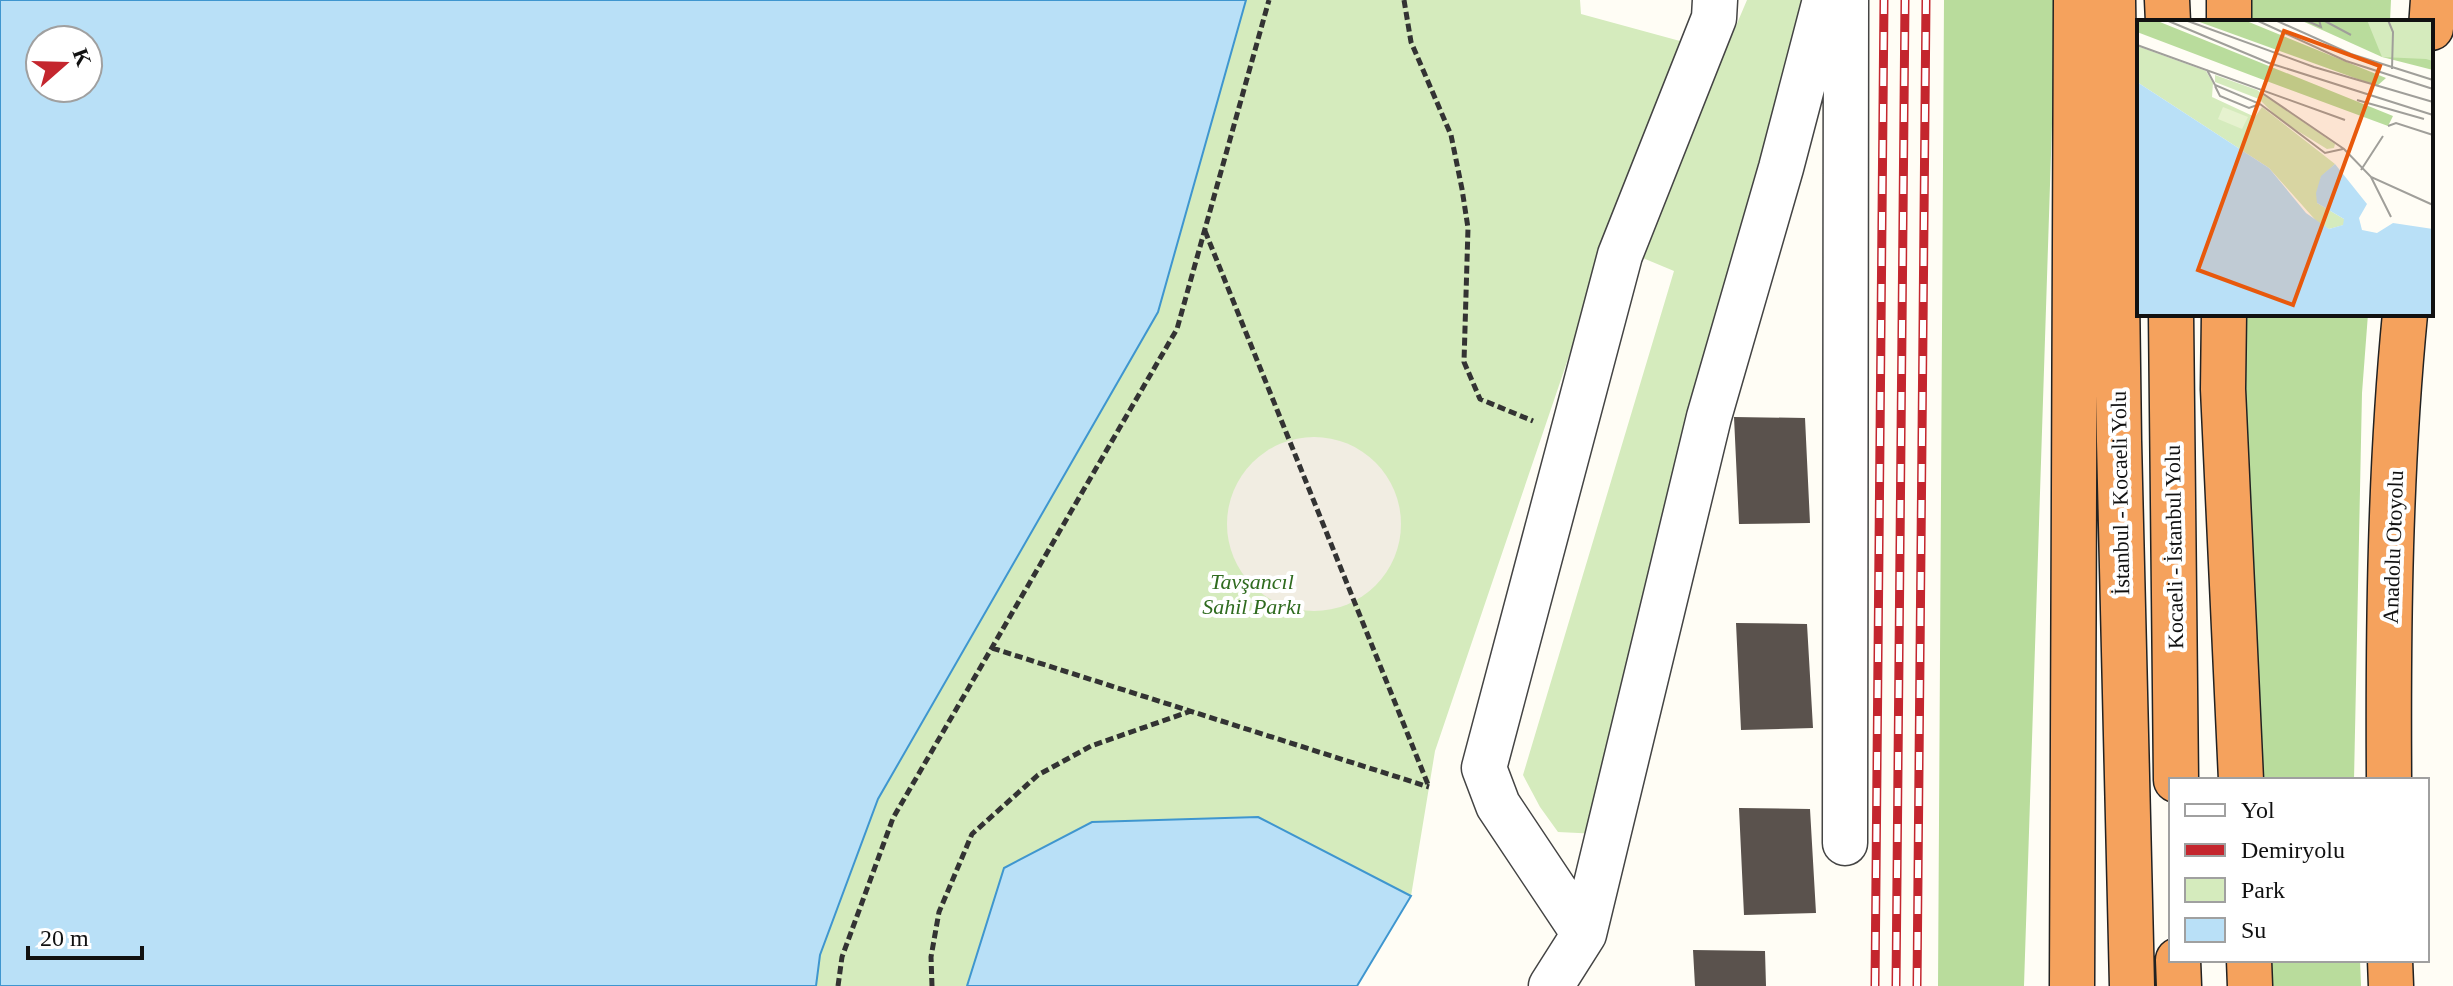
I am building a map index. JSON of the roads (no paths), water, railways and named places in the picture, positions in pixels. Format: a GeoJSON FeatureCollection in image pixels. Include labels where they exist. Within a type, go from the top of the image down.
{"type":"FeatureCollection","features":[{"type":"Feature","properties":{"kind":"highway"},"geometry":{"type":"LineString","coordinates":[[2072,986],[2076,0]]}},
{"type":"Feature","properties":{"kind":"highway","name":"İstanbul - Kocaeli Yolu"},"geometry":{"type":"LineString","coordinates":[[2113,0],[2119,441],[2132,983]]}},
{"type":"Feature","properties":{"kind":"highway"},"geometry":{"type":"LineString","coordinates":[[2167,0],[2168,20]]}},
{"type":"Feature","properties":{"kind":"highway"},"geometry":{"type":"LineString","coordinates":[[2432,20],[2433,0]]}},
{"type":"Feature","properties":{"kind":"highway","name":"Kocaeli - İstanbul Yolu"},"geometry":{"type":"LineString","coordinates":[[2171,316],[2176,778]]}},
{"type":"Feature","properties":{"kind":"highway"},"geometry":{"type":"LineString","coordinates":[[2224,316],[2223,389],[2241,778]]}},
{"type":"Feature","properties":{"kind":"highway","name":"Anadolu Otoyolu"},"geometry":{"type":"LineString","coordinates":[[2389,778],[2389,655],[2399,375],[2405,316]]}},
{"type":"Feature","properties":{"kind":"highway"},"geometry":{"type":"LineString","coordinates":[[2249,962],[2250,986]]}},
{"type":"Feature","properties":{"kind":"highway"},"geometry":{"type":"LineString","coordinates":[[2390,962],[2391,986]]}},
{"type":"Feature","properties":{"kind":"street"},"geometry":{"type":"LineString","coordinates":[[1551,986],[1584,934],[1709,417],[1781,168],[1825,0]]}},
{"type":"Feature","properties":{"kind":"street"},"geometry":{"type":"LineString","coordinates":[[1845,843],[1846,0]]}},
{"type":"Feature","properties":{"kind":"street"},"geometry":{"type":"LineString","coordinates":[[1584,934],[1498,805],[1484,768],[1620,255],[1709,6]]}},
{"type":"Feature","properties":{"kind":"water"},"geometry":{"type":"Polygon","coordinates":[[[0,0],[1246,0],[1158,312],[878,799],[820,955],[816,986],[0,986],[0,0]]]}},
{"type":"Feature","properties":{"kind":"water"},"geometry":{"type":"Polygon","coordinates":[[[1258,817],[1411,896],[1357,986],[967,986],[1004,868],[1092,822],[1258,817]]]}},
{"type":"Feature","properties":{"kind":"railway"},"geometry":{"type":"LineString","coordinates":[[1875,986],[1884,0]]}},
{"type":"Feature","properties":{"kind":"railway"},"geometry":{"type":"LineString","coordinates":[[1896,986],[1905,0]]}},
{"type":"Feature","properties":{"kind":"railway"},"geometry":{"type":"LineString","coordinates":[[1917,986],[1926,0]]}},
{"type":"Feature","properties":{"kind":"park label","name":"Tavşancıl Sahil Parkı"},"geometry":{"type":"Point","coordinates":[1252,594]}}]}
